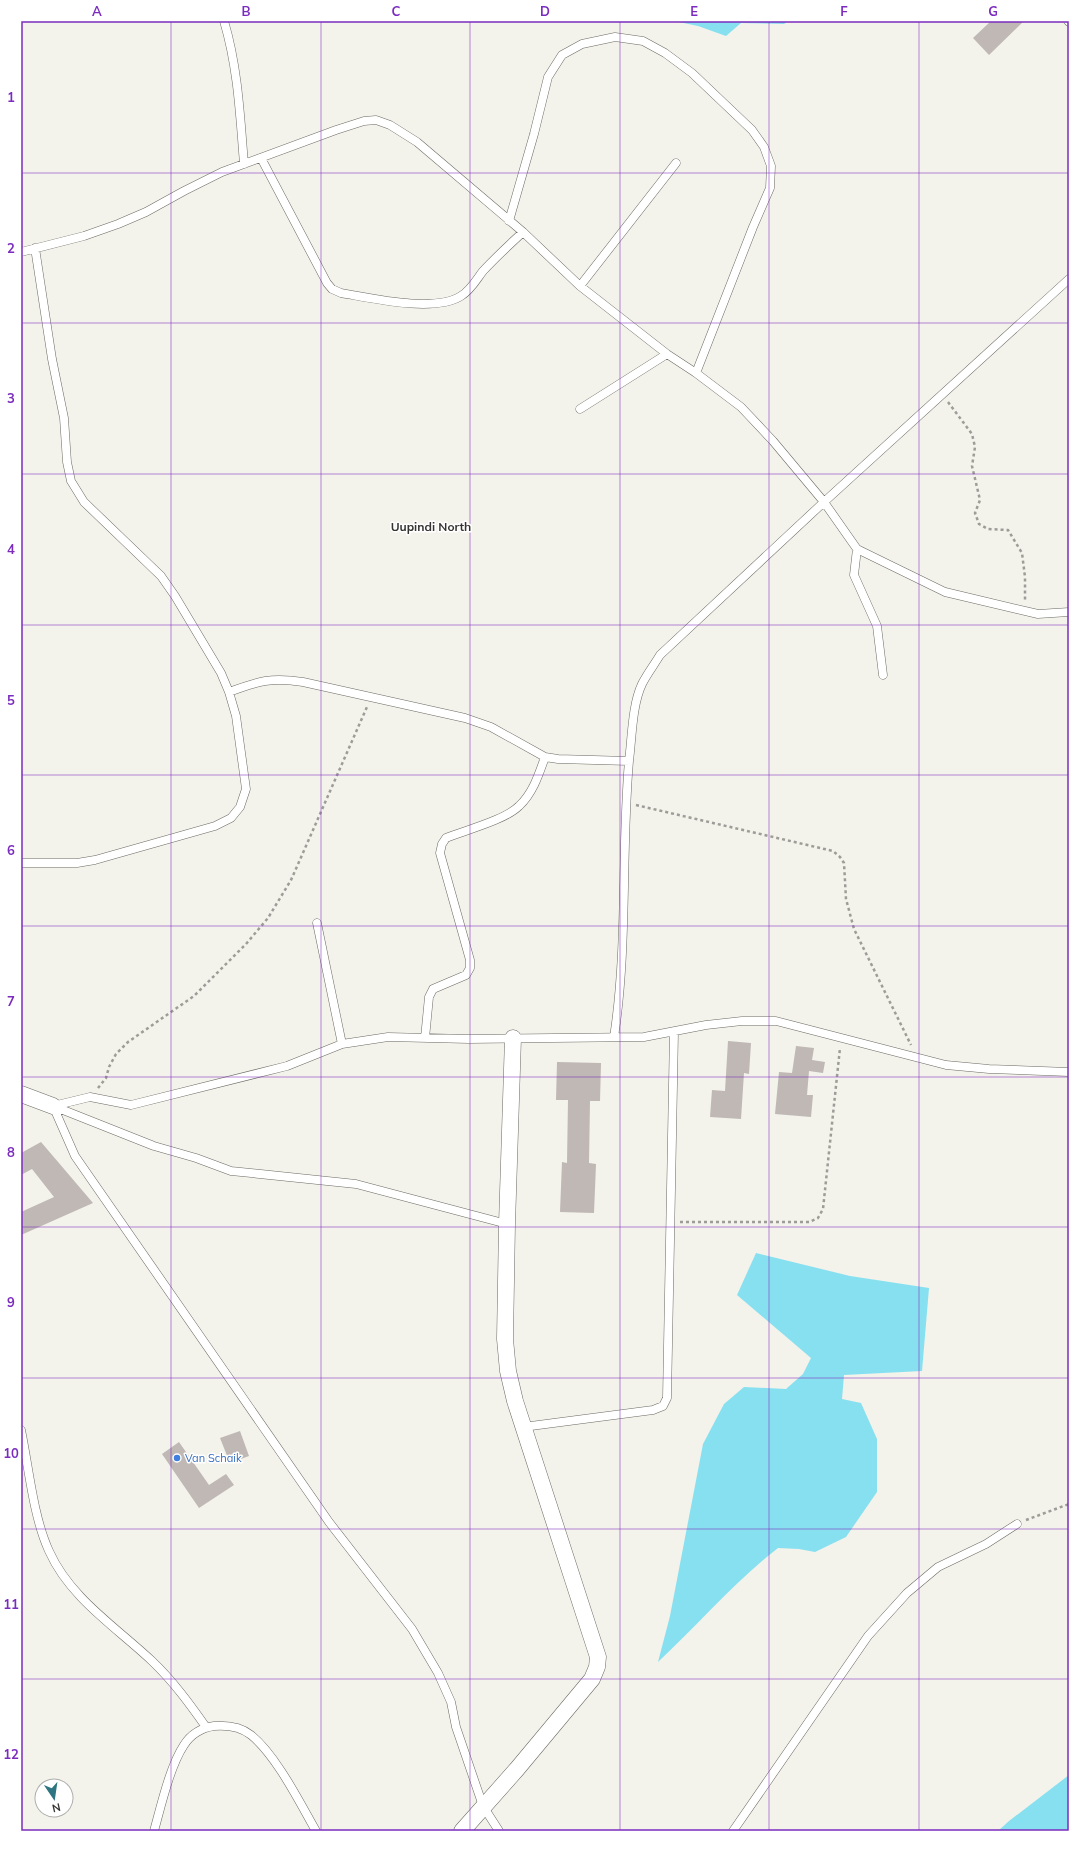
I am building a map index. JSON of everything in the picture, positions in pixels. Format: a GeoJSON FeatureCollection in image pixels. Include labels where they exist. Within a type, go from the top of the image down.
{"type":"FeatureCollection","features":[{"type":"Feature","properties":{"kind":"street"},"geometry":{"type":"LineString","coordinates":[[462,1831],[517,1769],[592,1679],[597,1667],[598,1657],[523,1427],[508,1371],[505,1339],[513,1038]]}},
{"type":"Feature","properties":{"kind":"street"},"geometry":{"type":"LineString","coordinates":[[21,1094],[53,1106]]}},
{"type":"Feature","properties":{"kind":"lane"},"geometry":{"type":"LineString","coordinates":[[224,21],[232,48],[238,89],[244,164]]}},
{"type":"Feature","properties":{"kind":"lane"},"geometry":{"type":"LineString","coordinates":[[509,221],[534,134],[548,77],[562,55],[582,44],[615,37],[643,41],[665,53],[692,74],[752,130],[764,147],[771,166],[770,188],[696,373]]}},
{"type":"Feature","properties":{"kind":"lane"},"geometry":{"type":"LineString","coordinates":[[21,252],[84,236],[118,224],[146,212],[190,188],[244,164],[364,121],[376,120],[390,125],[416,142],[523,232],[580,286],[667,354],[696,373],[741,407],[773,441],[824,502],[856,549],[945,592],[1038,614],[1069,612]]}},
{"type":"Feature","properties":{"kind":"lane"},"geometry":{"type":"LineString","coordinates":[[261,158],[327,283],[332,289],[341,293],[398,302],[426,304],[444,303],[461,297],[471,288],[494,259],[523,232]]}},
{"type":"Feature","properties":{"kind":"lane"},"geometry":{"type":"LineString","coordinates":[[580,286],[676,163]]}},
{"type":"Feature","properties":{"kind":"lane"},"geometry":{"type":"LineString","coordinates":[[21,864],[77,863],[95,860],[215,826],[231,818],[240,807],[246,788],[236,716],[229,692],[221,673],[175,596],[161,576],[84,502],[71,481],[67,462],[64,418],[52,359],[35,248]]}},
{"type":"Feature","properties":{"kind":"lane"},"geometry":{"type":"LineString","coordinates":[[614,1037],[619,1005],[626,803],[634,715],[642,685],[660,655],[824,502],[1069,279]]}},
{"type":"Feature","properties":{"kind":"lane"},"geometry":{"type":"LineString","coordinates":[[580,409],[667,354]]}},
{"type":"Feature","properties":{"kind":"lane"},"geometry":{"type":"LineString","coordinates":[[856,549],[854,575],[877,626],[883,675]]}},
{"type":"Feature","properties":{"kind":"lane"},"geometry":{"type":"LineString","coordinates":[[229,692],[255,682],[283,679],[465,718],[491,727],[545,757],[558,759],[629,762]]}},
{"type":"Feature","properties":{"kind":"lane"},"geometry":{"type":"LineString","coordinates":[[425,1038],[429,997],[433,989],[466,975],[470,968],[470,960],[440,853],[442,844],[446,838],[502,818],[520,806],[536,782],[545,757]]}},
{"type":"Feature","properties":{"kind":"lane"},"geometry":{"type":"LineString","coordinates":[[317,923],[342,1044]]}},
{"type":"Feature","properties":{"kind":"lane"},"geometry":{"type":"LineString","coordinates":[[53,1106],[90,1097],[131,1105],[287,1066],[342,1044],[388,1037],[469,1039],[644,1036],[674,1032],[706,1025],[742,1021],[776,1021],[946,1065],[989,1069],[1069,1072]]}},
{"type":"Feature","properties":{"kind":"lane"},"geometry":{"type":"LineString","coordinates":[[523,1427],[654,1410],[663,1406],[667,1398],[674,1032]]}},
{"type":"Feature","properties":{"kind":"lane"},"geometry":{"type":"LineString","coordinates":[[53,1106],[154,1146],[196,1158],[231,1171],[356,1184],[507,1224]]}},
{"type":"Feature","properties":{"kind":"lane"},"geometry":{"type":"LineString","coordinates":[[53,1106],[75,1156],[329,1522],[412,1628],[438,1673],[451,1702],[456,1727],[483,1806],[499,1831]]}},
{"type":"Feature","properties":{"kind":"lane"},"geometry":{"type":"LineString","coordinates":[[21,1430],[40,1528],[49,1552],[62,1574],[82,1598],[175,1683],[206,1727]]}},
{"type":"Feature","properties":{"kind":"lane"},"geometry":{"type":"LineString","coordinates":[[733,1831],[868,1636],[907,1593],[938,1568],[986,1544],[1017,1524]]}},
{"type":"Feature","properties":{"kind":"lane"},"geometry":{"type":"LineString","coordinates":[[154,1831],[178,1757],[184,1745],[193,1734],[206,1727],[230,1726],[236,1727],[250,1734],[264,1747],[316,1831]]}},
{"type":"Feature","properties":{"kind":"path"},"geometry":{"type":"LineString","coordinates":[[942,394],[972,434],[975,447],[972,466],[980,500],[975,514],[979,524],[988,529],[1008,530],[1022,553],[1025,577],[1025,611]]}},
{"type":"Feature","properties":{"kind":"path"},"geometry":{"type":"LineString","coordinates":[[90,1097],[106,1078],[109,1067],[116,1054],[128,1042],[194,996],[246,944],[268,918],[291,880],[372,697]]}},
{"type":"Feature","properties":{"kind":"path"},"geometry":{"type":"LineString","coordinates":[[626,803],[833,851],[840,856],[844,863],[846,899],[854,929],[917,1057]]}},
{"type":"Feature","properties":{"kind":"path"},"geometry":{"type":"LineString","coordinates":[[671,1222],[809,1222],[818,1218],[823,1209],[841,1037]]}},
{"type":"Feature","properties":{"kind":"path"},"geometry":{"type":"LineString","coordinates":[[1017,1524],[1069,1504]]}},
{"type":"Feature","properties":{"kind":"water"},"geometry":{"type":"Polygon","coordinates":[[[674,21],[788,21],[784,24],[741,23],[726,36],[698,26],[674,21]]]}},
{"type":"Feature","properties":{"kind":"water"},"geometry":{"type":"Polygon","coordinates":[[[756,1253],[850,1276],[929,1288],[922,1371],[844,1375],[842,1399],[861,1403],[877,1439],[877,1492],[846,1537],[815,1552],[799,1549],[778,1548],[746,1575],[658,1662],[670,1616],[703,1444],[724,1404],[744,1387],[786,1389],[803,1374],[811,1358],[737,1295],[756,1253]]]}},
{"type":"Feature","properties":{"kind":"water"},"geometry":{"type":"Polygon","coordinates":[[[1069,1775],[1069,1831],[998,1831],[1009,1821],[1069,1775]]]}},
{"type":"Feature","properties":{"kind":"building"},"geometry":{"type":"Polygon","coordinates":[[[991,21],[1024,21],[989,55],[973,38],[991,21]]]}},
{"type":"Feature","properties":{"kind":"building"},"geometry":{"type":"Polygon","coordinates":[[[728,1041],[751,1043],[749,1074],[744,1073],[741,1119],[710,1117],[712,1090],[725,1091],[728,1041]]]}},
{"type":"Feature","properties":{"kind":"building"},"geometry":{"type":"Polygon","coordinates":[[[796,1046],[814,1048],[812,1060],[825,1062],[823,1073],[809,1071],[807,1095],[813,1095],[811,1117],[775,1114],[779,1072],[792,1073],[796,1046]]]}},
{"type":"Feature","properties":{"kind":"building"},"geometry":{"type":"Polygon","coordinates":[[[557,1062],[601,1063],[600,1101],[590,1101],[589,1163],[596,1164],[594,1213],[560,1212],[562,1162],[567,1163],[568,1100],[556,1100],[557,1062]]]}},
{"type":"Feature","properties":{"kind":"building"},"geometry":{"type":"Polygon","coordinates":[[[41,1142],[93,1203],[21,1235],[21,1212],[54,1197],[32,1169],[21,1175],[21,1153],[41,1142]]]}},
{"type":"Feature","properties":{"kind":"building"},"geometry":{"type":"Polygon","coordinates":[[[240,1431],[249,1456],[230,1463],[220,1438],[240,1431]]]}},
{"type":"Feature","properties":{"kind":"building"},"geometry":{"type":"Polygon","coordinates":[[[179,1442],[209,1485],[226,1474],[234,1485],[199,1508],[162,1454],[179,1442]]]}},
{"type":"Feature","properties":{"kind":"place","name":"Van Schaik"},"geometry":{"type":"Point","coordinates":[177,1458]}},
{"type":"Feature","properties":{"kind":"district","name":"Uupindi North"},"geometry":{"type":"Point","coordinates":[431,526]}}]}
